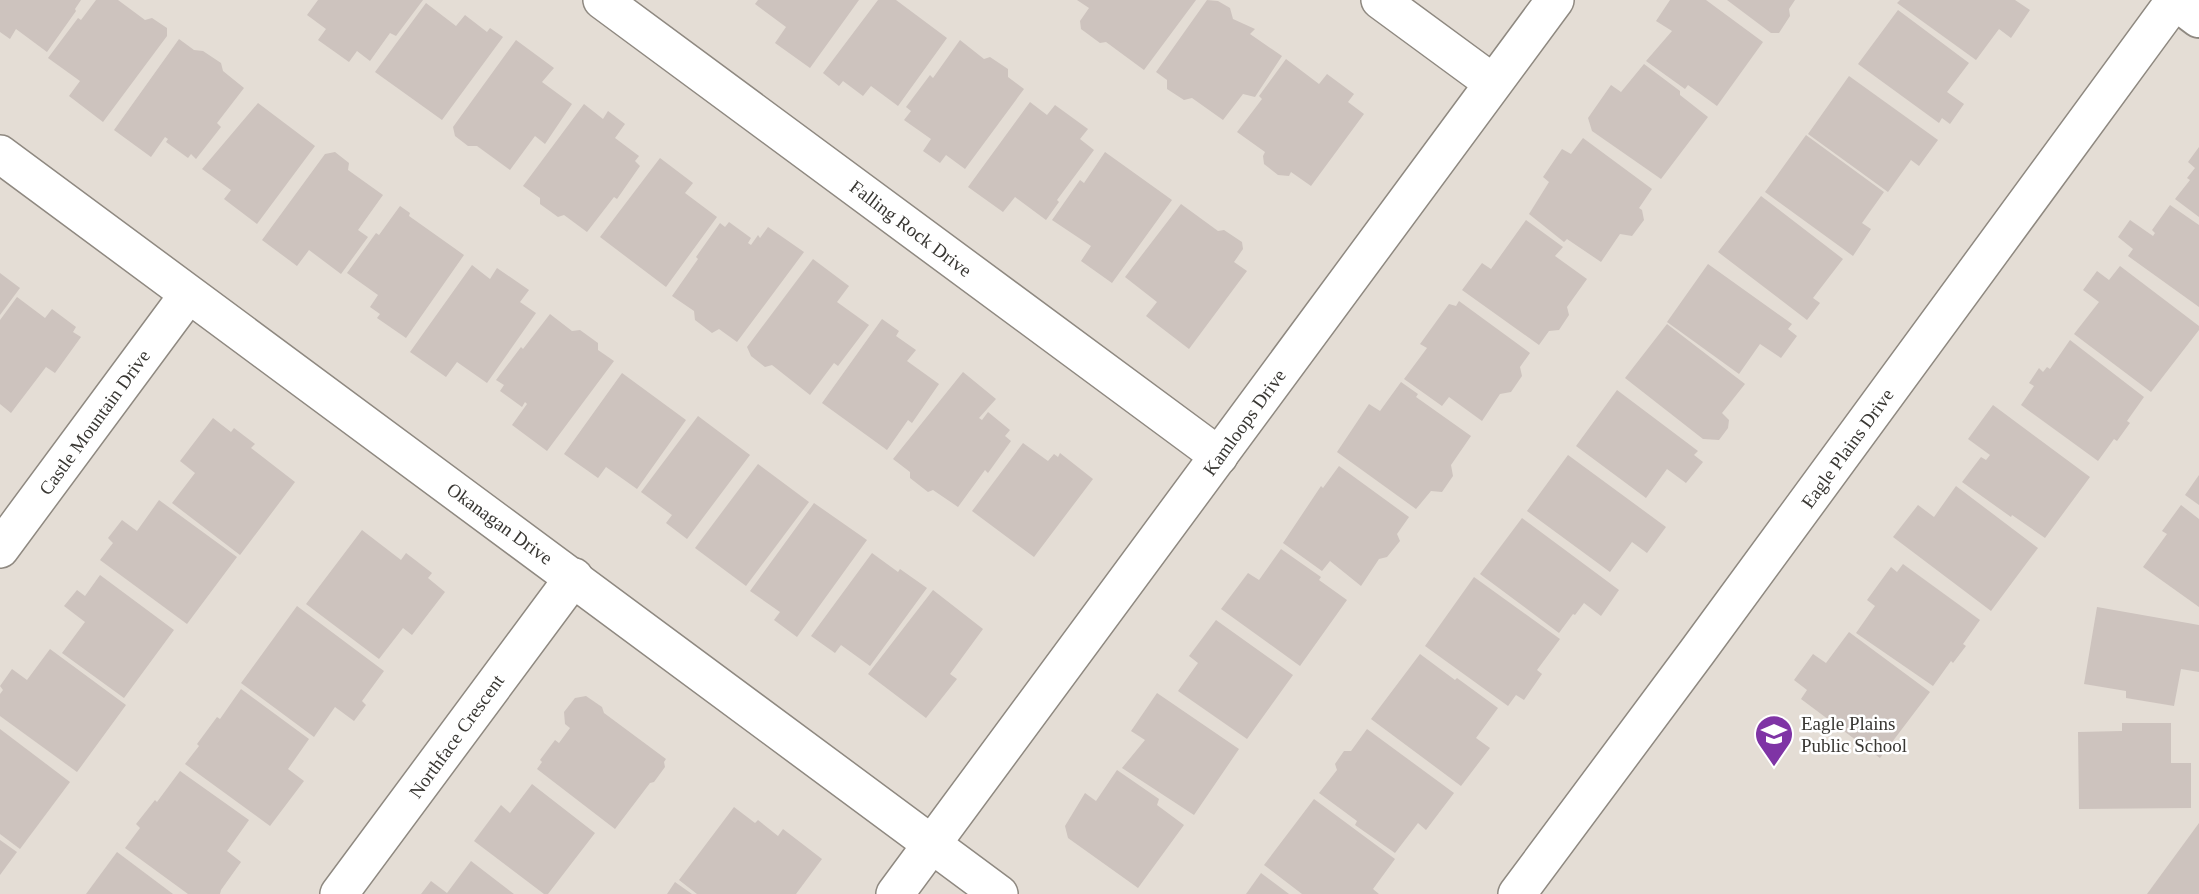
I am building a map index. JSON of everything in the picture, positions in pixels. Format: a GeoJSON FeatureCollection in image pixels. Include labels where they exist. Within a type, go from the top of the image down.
{"type":"FeatureCollection","features":[{"type":"Feature","properties":{"kind":"street","name":"Falling Rock Drive"},"geometry":{"type":"LineString","coordinates":[[603,0],[1219,456]]}},
{"type":"Feature","properties":{"kind":"street"},"geometry":{"type":"LineString","coordinates":[[1380,0],[1493,83]]}},
{"type":"Feature","properties":{"kind":"street","name":"Kamloops Drive"},"geometry":{"type":"LineString","coordinates":[[931,844],[1556,0]]}},
{"type":"Feature","properties":{"kind":"street"},"geometry":{"type":"LineString","coordinates":[[2175,0],[2199,18]]}},
{"type":"Feature","properties":{"kind":"street","name":"Eagle Plains Drive"},"geometry":{"type":"LineString","coordinates":[[1517,894],[1698,652],[2175,0]]}},
{"type":"Feature","properties":{"kind":"street","name":"Okanagan Drive"},"geometry":{"type":"LineString","coordinates":[[0,154],[999,894]]}},
{"type":"Feature","properties":{"kind":"street","name":"Castle Mountain Drive"},"geometry":{"type":"LineString","coordinates":[[0,549],[188,295]]}},
{"type":"Feature","properties":{"kind":"street","name":"Northface Crescent"},"geometry":{"type":"LineString","coordinates":[[339,894],[574,578]]}},
{"type":"Feature","properties":{"kind":"street"},"geometry":{"type":"LineString","coordinates":[[895,894],[931,844]]}},
{"type":"Feature","properties":{"kind":"building"},"geometry":{"type":"Polygon","coordinates":[[[0,0],[81,0],[47,52],[16,29],[10,39],[0,32],[0,0]]]}},
{"type":"Feature","properties":{"kind":"building"},"geometry":{"type":"Polygon","coordinates":[[[96,0],[118,0],[145,20],[152,18],[167,28],[167,36],[103,122],[69,96],[80,81],[48,58],[78,18],[81,20],[96,0]]]}},
{"type":"Feature","properties":{"kind":"building"},"geometry":{"type":"Polygon","coordinates":[[[318,0],[423,0],[396,36],[390,33],[370,61],[357,51],[349,62],[318,40],[326,29],[307,15],[318,0]]]}},
{"type":"Feature","properties":{"kind":"building"},"geometry":{"type":"Polygon","coordinates":[[[758,0],[859,0],[810,68],[775,43],[786,27],[755,4],[758,0]]]}},
{"type":"Feature","properties":{"kind":"building"},"geometry":{"type":"Polygon","coordinates":[[[878,0],[896,0],[947,38],[898,106],[871,86],[863,96],[843,81],[839,86],[823,73],[878,0]]]}},
{"type":"Feature","properties":{"kind":"building"},"geometry":{"type":"Polygon","coordinates":[[[1077,0],[1196,0],[1144,70],[1106,42],[1100,43],[1081,29],[1080,21],[1089,8],[1077,0]]]}},
{"type":"Feature","properties":{"kind":"building"},"geometry":{"type":"Polygon","coordinates":[[[1207,0],[1218,1],[1230,8],[1233,19],[1255,29],[1250,34],[1282,56],[1255,97],[1243,94],[1223,120],[1192,98],[1184,100],[1167,89],[1167,80],[1156,72],[1207,0]]]}},
{"type":"Feature","properties":{"kind":"building"},"geometry":{"type":"Polygon","coordinates":[[[1670,0],[1706,0],[1763,42],[1717,106],[1688,85],[1685,89],[1646,61],[1672,31],[1656,21],[1670,0]]]}},
{"type":"Feature","properties":{"kind":"building"},"geometry":{"type":"Polygon","coordinates":[[[1727,0],[1795,0],[1789,9],[1790,16],[1779,33],[1771,33],[1727,0]]]}},
{"type":"Feature","properties":{"kind":"building"},"geometry":{"type":"Polygon","coordinates":[[[1900,0],[2015,0],[2030,10],[2011,38],[1999,29],[1976,60],[1897,3],[1900,0]]]}},
{"type":"Feature","properties":{"kind":"building"},"geometry":{"type":"Polygon","coordinates":[[[426,3],[456,26],[465,15],[487,32],[490,28],[503,37],[442,120],[375,72],[426,3]]]}},
{"type":"Feature","properties":{"kind":"building"},"geometry":{"type":"Polygon","coordinates":[[[1898,10],[1969,63],[1947,92],[1964,104],[1950,124],[1942,118],[1939,123],[1858,64],[1898,10]]]}},
{"type":"Feature","properties":{"kind":"building"},"geometry":{"type":"Polygon","coordinates":[[[179,39],[194,50],[203,51],[221,63],[223,71],[244,88],[217,123],[221,127],[196,159],[191,154],[188,158],[166,142],[168,139],[165,137],[151,157],[114,130],[179,39]]]}},
{"type":"Feature","properties":{"kind":"building"},"geometry":{"type":"Polygon","coordinates":[[[516,40],[554,68],[542,82],[572,104],[545,144],[535,136],[510,170],[477,146],[468,146],[455,136],[453,127],[516,40]]]}},
{"type":"Feature","properties":{"kind":"building"},"geometry":{"type":"Polygon","coordinates":[[[960,40],[984,59],[990,57],[1008,69],[1008,77],[1024,89],[965,169],[946,155],[940,163],[923,151],[931,139],[904,120],[911,111],[906,107],[930,75],[933,78],[960,40]]]}},
{"type":"Feature","properties":{"kind":"building"},"geometry":{"type":"Polygon","coordinates":[[[1286,59],[1319,84],[1327,74],[1354,94],[1348,102],[1364,114],[1311,186],[1291,172],[1289,176],[1278,175],[1264,164],[1265,152],[1237,132],[1262,99],[1259,96],[1286,59]]]}},
{"type":"Feature","properties":{"kind":"building"},"geometry":{"type":"Polygon","coordinates":[[[1644,64],[1680,91],[1680,95],[1708,117],[1661,179],[1592,131],[1588,118],[1611,85],[1621,92],[1644,64]]]}},
{"type":"Feature","properties":{"kind":"building"},"geometry":{"type":"Polygon","coordinates":[[[1849,76],[1938,140],[1919,166],[1911,160],[1888,192],[1808,134],[1849,76]]]}},
{"type":"Feature","properties":{"kind":"building"},"geometry":{"type":"Polygon","coordinates":[[[1030,102],[1047,115],[1055,105],[1088,129],[1080,139],[1094,150],[1057,200],[1059,202],[1046,220],[1015,197],[1003,212],[968,187],[1030,102]]]}},
{"type":"Feature","properties":{"kind":"building"},"geometry":{"type":"Polygon","coordinates":[[[258,103],[315,146],[257,224],[224,199],[231,190],[202,169],[258,103]]]}},
{"type":"Feature","properties":{"kind":"building"},"geometry":{"type":"Polygon","coordinates":[[[584,104],[603,119],[608,111],[625,124],[615,138],[639,156],[635,161],[640,166],[617,199],[614,197],[587,232],[564,215],[558,217],[540,204],[540,198],[523,186],[584,104]]]}},
{"type":"Feature","properties":{"kind":"building"},"geometry":{"type":"Polygon","coordinates":[[[1806,135],[1884,192],[1862,223],[1871,229],[1853,256],[1765,192],[1806,135]]]}},
{"type":"Feature","properties":{"kind":"building"},"geometry":{"type":"Polygon","coordinates":[[[1583,138],[1652,189],[1639,208],[1644,220],[1632,236],[1620,234],[1601,262],[1567,239],[1564,242],[1529,214],[1549,182],[1543,177],[1562,149],[1571,154],[1583,138]]]}},
{"type":"Feature","properties":{"kind":"building"},"geometry":{"type":"Polygon","coordinates":[[[2199,147],[2199,217],[2175,199],[2190,180],[2187,178],[2195,168],[2188,162],[2199,147]]]}},
{"type":"Feature","properties":{"kind":"building"},"geometry":{"type":"Polygon","coordinates":[[[335,152],[349,163],[348,170],[383,195],[358,230],[368,237],[341,274],[309,250],[297,266],[262,240],[325,154],[335,152]]]}},
{"type":"Feature","properties":{"kind":"building"},"geometry":{"type":"Polygon","coordinates":[[[1105,152],[1172,200],[1112,283],[1081,261],[1091,246],[1052,220],[1080,180],[1084,183],[1105,152]]]}},
{"type":"Feature","properties":{"kind":"building"},"geometry":{"type":"Polygon","coordinates":[[[660,158],[693,183],[685,193],[717,217],[666,287],[600,237],[660,158]]]}},
{"type":"Feature","properties":{"kind":"building"},"geometry":{"type":"Polygon","coordinates":[[[1761,196],[1843,259],[1813,298],[1820,303],[1807,320],[1718,252],[1761,196]]]}},
{"type":"Feature","properties":{"kind":"building"},"geometry":{"type":"Polygon","coordinates":[[[1181,204],[1218,231],[1224,230],[1242,242],[1243,249],[1234,262],[1247,271],[1189,349],[1146,316],[1157,302],[1125,277],[1181,204]]]}},
{"type":"Feature","properties":{"kind":"building"},"geometry":{"type":"Polygon","coordinates":[[[2170,205],[2199,225],[2199,307],[2128,256],[2133,249],[2118,237],[2130,220],[2153,236],[2155,233],[2152,230],[2170,205]]]}},
{"type":"Feature","properties":{"kind":"building"},"geometry":{"type":"Polygon","coordinates":[[[400,206],[410,213],[409,216],[464,255],[406,338],[377,318],[380,314],[370,307],[378,295],[347,273],[400,206]]]}},
{"type":"Feature","properties":{"kind":"building"},"geometry":{"type":"Polygon","coordinates":[[[1526,220],[1563,247],[1555,256],[1587,279],[1567,307],[1569,315],[1559,330],[1549,331],[1539,345],[1462,290],[1482,263],[1491,269],[1526,220]]]}},
{"type":"Feature","properties":{"kind":"building"},"geometry":{"type":"Polygon","coordinates":[[[729,222],[751,238],[748,243],[751,245],[768,227],[804,252],[737,342],[719,329],[712,333],[695,320],[694,311],[672,296],[720,223],[725,227],[729,222]]]}},
{"type":"Feature","properties":{"kind":"building"},"geometry":{"type":"Polygon","coordinates":[[[813,259],[849,286],[837,302],[869,325],[838,366],[834,363],[810,395],[772,365],[765,367],[751,356],[747,347],[813,259]]]}},
{"type":"Feature","properties":{"kind":"building"},"geometry":{"type":"Polygon","coordinates":[[[1708,264],[1792,324],[1788,329],[1797,336],[1781,358],[1760,344],[1739,374],[1667,322],[1708,264]]]}},
{"type":"Feature","properties":{"kind":"building"},"geometry":{"type":"Polygon","coordinates":[[[472,265],[490,279],[497,268],[529,290],[520,302],[536,313],[487,383],[457,362],[446,377],[410,352],[472,265]]]}},
{"type":"Feature","properties":{"kind":"building"},"geometry":{"type":"Polygon","coordinates":[[[2120,266],[2199,326],[2199,330],[2151,392],[2074,334],[2099,302],[2083,290],[2097,271],[2109,280],[2120,266]]]}},
{"type":"Feature","properties":{"kind":"building"},"geometry":{"type":"Polygon","coordinates":[[[0,273],[20,288],[0,315],[0,273]]]}},
{"type":"Feature","properties":{"kind":"building"},"geometry":{"type":"Polygon","coordinates":[[[17,297],[45,318],[52,309],[76,327],[73,332],[81,337],[55,373],[46,367],[11,413],[0,404],[0,320],[17,297]]]}},
{"type":"Feature","properties":{"kind":"building"},"geometry":{"type":"Polygon","coordinates":[[[1459,301],[1530,353],[1520,367],[1522,376],[1511,392],[1500,394],[1482,421],[1449,397],[1442,406],[1404,379],[1427,348],[1420,344],[1449,304],[1456,306],[1459,301]]]}},
{"type":"Feature","properties":{"kind":"building"},"geometry":{"type":"Polygon","coordinates":[[[550,314],[572,331],[580,330],[598,343],[598,350],[614,361],[547,451],[512,425],[527,404],[525,402],[522,407],[500,391],[504,385],[496,380],[550,314]]]}},
{"type":"Feature","properties":{"kind":"building"},"geometry":{"type":"Polygon","coordinates":[[[882,319],[899,331],[896,336],[916,350],[907,361],[939,384],[912,423],[908,420],[887,450],[822,403],[882,319]]]}},
{"type":"Feature","properties":{"kind":"building"},"geometry":{"type":"Polygon","coordinates":[[[1667,324],[1745,384],[1722,413],[1729,420],[1728,428],[1719,440],[1703,439],[1625,378],[1667,324]]]}},
{"type":"Feature","properties":{"kind":"building"},"geometry":{"type":"Polygon","coordinates":[[[2070,340],[2144,397],[2127,421],[2130,423],[2098,461],[2021,405],[2034,386],[2029,383],[2039,368],[2043,372],[2047,367],[2050,369],[2070,340]]]}},
{"type":"Feature","properties":{"kind":"building"},"geometry":{"type":"Polygon","coordinates":[[[963,372],[996,399],[979,418],[982,420],[988,412],[1010,430],[1005,436],[1011,441],[988,473],[985,470],[958,507],[933,490],[928,492],[910,478],[910,472],[893,459],[963,372]]]}},
{"type":"Feature","properties":{"kind":"building"},"geometry":{"type":"Polygon","coordinates":[[[622,373],[686,420],[637,489],[606,467],[598,478],[564,454],[622,373]]]}},
{"type":"Feature","properties":{"kind":"building"},"geometry":{"type":"Polygon","coordinates":[[[1401,382],[1418,394],[1416,397],[1471,436],[1451,465],[1453,476],[1442,492],[1431,491],[1416,509],[1337,452],[1369,404],[1380,411],[1401,382]]]}},
{"type":"Feature","properties":{"kind":"building"},"geometry":{"type":"Polygon","coordinates":[[[1617,390],[1698,451],[1694,455],[1703,462],[1686,483],[1667,469],[1646,498],[1576,446],[1617,390]]]}},
{"type":"Feature","properties":{"kind":"building"},"geometry":{"type":"Polygon","coordinates":[[[1993,405],[2090,477],[2045,538],[1962,482],[1981,457],[1986,460],[1990,455],[1968,439],[1993,405]]]}},
{"type":"Feature","properties":{"kind":"building"},"geometry":{"type":"Polygon","coordinates":[[[698,416],[750,455],[687,539],[666,523],[672,515],[641,492],[698,416]]]}},
{"type":"Feature","properties":{"kind":"building"},"geometry":{"type":"Polygon","coordinates":[[[213,418],[231,432],[234,428],[255,444],[251,448],[295,482],[240,555],[172,503],[195,473],[180,461],[213,418]]]}},
{"type":"Feature","properties":{"kind":"building"},"geometry":{"type":"Polygon","coordinates":[[[1023,443],[1048,461],[1054,454],[1058,457],[1060,453],[1093,479],[1034,557],[972,511],[1023,443]]]}},
{"type":"Feature","properties":{"kind":"building"},"geometry":{"type":"Polygon","coordinates":[[[1568,455],[1666,527],[1647,553],[1632,542],[1610,572],[1527,511],[1568,455]]]}},
{"type":"Feature","properties":{"kind":"building"},"geometry":{"type":"Polygon","coordinates":[[[758,464],[809,502],[746,586],[695,548],[758,464]]]}},
{"type":"Feature","properties":{"kind":"building"},"geometry":{"type":"Polygon","coordinates":[[[1339,466],[1409,517],[1397,534],[1400,541],[1387,557],[1379,559],[1361,586],[1330,561],[1322,571],[1283,543],[1321,486],[1323,488],[1339,466]]]}},
{"type":"Feature","properties":{"kind":"building"},"geometry":{"type":"Polygon","coordinates":[[[2199,475],[2199,505],[2185,495],[2199,475]]]}},
{"type":"Feature","properties":{"kind":"building"},"geometry":{"type":"Polygon","coordinates":[[[1956,486],[2038,548],[1991,611],[1893,537],[1918,505],[1934,517],[1956,486]]]}},
{"type":"Feature","properties":{"kind":"building"},"geometry":{"type":"Polygon","coordinates":[[[159,500],[237,557],[187,624],[100,560],[113,543],[108,538],[122,520],[137,531],[159,500]]]}},
{"type":"Feature","properties":{"kind":"building"},"geometry":{"type":"Polygon","coordinates":[[[814,503],[867,540],[797,637],[774,620],[780,612],[750,591],[814,503]]]}},
{"type":"Feature","properties":{"kind":"building"},"geometry":{"type":"Polygon","coordinates":[[[2181,505],[2199,519],[2199,607],[2143,567],[2167,534],[2162,531],[2181,505]]]}},
{"type":"Feature","properties":{"kind":"building"},"geometry":{"type":"Polygon","coordinates":[[[1522,518],[1619,590],[1601,616],[1584,603],[1559,633],[1480,574],[1522,518]]]}},
{"type":"Feature","properties":{"kind":"building"},"geometry":{"type":"Polygon","coordinates":[[[362,530],[401,560],[406,553],[432,573],[428,578],[445,592],[412,635],[403,628],[379,659],[306,604],[362,530]]]}},
{"type":"Feature","properties":{"kind":"building"},"geometry":{"type":"Polygon","coordinates":[[[1281,549],[1321,577],[1319,580],[1347,600],[1300,666],[1221,609],[1248,573],[1259,580],[1281,549]]]}},
{"type":"Feature","properties":{"kind":"building"},"geometry":{"type":"Polygon","coordinates":[[[872,553],[927,588],[870,666],[841,645],[835,653],[811,636],[872,553]]]}},
{"type":"Feature","properties":{"kind":"building"},"geometry":{"type":"Polygon","coordinates":[[[1903,564],[1980,620],[1963,644],[1966,646],[1933,686],[1856,633],[1875,606],[1867,600],[1891,567],[1897,572],[1903,564]]]}},
{"type":"Feature","properties":{"kind":"building"},"geometry":{"type":"Polygon","coordinates":[[[100,575],[174,630],[124,698],[62,653],[85,622],[64,606],[77,590],[85,596],[100,575]]]}},
{"type":"Feature","properties":{"kind":"building"},"geometry":{"type":"Polygon","coordinates":[[[1474,577],[1560,639],[1537,670],[1542,674],[1524,700],[1516,695],[1508,706],[1425,646],[1474,577]]]}},
{"type":"Feature","properties":{"kind":"building"},"geometry":{"type":"Polygon","coordinates":[[[933,590],[983,629],[950,674],[957,679],[926,718],[868,674],[933,590]]]}},
{"type":"Feature","properties":{"kind":"building"},"geometry":{"type":"Polygon","coordinates":[[[297,606],[384,671],[362,701],[366,705],[354,721],[335,707],[314,737],[241,683],[297,606]]]}},
{"type":"Feature","properties":{"kind":"building"},"geometry":{"type":"Polygon","coordinates":[[[2097,607],[2199,625],[2199,672],[2181,669],[2174,706],[2126,698],[2126,691],[2084,684],[2097,607]]]}},
{"type":"Feature","properties":{"kind":"building"},"geometry":{"type":"Polygon","coordinates":[[[1216,620],[1293,675],[1247,739],[1178,691],[1198,663],[1189,656],[1216,620]]]}},
{"type":"Feature","properties":{"kind":"building"},"geometry":{"type":"Polygon","coordinates":[[[1849,632],[1930,692],[1880,758],[1801,699],[1807,690],[1794,680],[1813,654],[1826,663],[1849,632]]]}},
{"type":"Feature","properties":{"kind":"building"},"geometry":{"type":"Polygon","coordinates":[[[50,649],[126,705],[77,772],[0,716],[0,694],[3,690],[0,686],[12,669],[27,680],[50,649]]]}},
{"type":"Feature","properties":{"kind":"building"},"geometry":{"type":"Polygon","coordinates":[[[1420,654],[1498,708],[1476,738],[1490,748],[1461,786],[1371,719],[1420,654]]]}},
{"type":"Feature","properties":{"kind":"building"},"geometry":{"type":"Polygon","coordinates":[[[241,689],[309,739],[288,769],[304,781],[270,826],[185,764],[217,717],[220,719],[241,689]]]}},
{"type":"Feature","properties":{"kind":"building"},"geometry":{"type":"Polygon","coordinates":[[[1157,693],[1239,749],[1194,815],[1122,768],[1145,740],[1131,731],[1157,693]]]}},
{"type":"Feature","properties":{"kind":"building"},"geometry":{"type":"Polygon","coordinates":[[[586,696],[602,707],[604,713],[666,759],[665,767],[615,829],[537,769],[542,762],[540,760],[555,740],[559,743],[570,728],[565,724],[564,712],[575,698],[586,696]]]}},
{"type":"Feature","properties":{"kind":"building"},"geometry":{"type":"Polygon","coordinates":[[[2122,723],[2171,723],[2171,763],[2191,763],[2191,808],[2079,809],[2078,732],[2122,731],[2122,723]]]}},
{"type":"Feature","properties":{"kind":"building"},"geometry":{"type":"Polygon","coordinates":[[[0,729],[70,782],[20,849],[0,834],[0,729]]]}},
{"type":"Feature","properties":{"kind":"building"},"geometry":{"type":"Polygon","coordinates":[[[1367,729],[1454,793],[1426,830],[1418,823],[1395,853],[1355,825],[1357,821],[1319,793],[1337,770],[1335,764],[1344,751],[1351,751],[1367,729]]]}},
{"type":"Feature","properties":{"kind":"building"},"geometry":{"type":"Polygon","coordinates":[[[1117,770],[1159,799],[1157,805],[1184,825],[1138,888],[1068,838],[1065,826],[1085,793],[1096,801],[1117,770]]]}},
{"type":"Feature","properties":{"kind":"building"},"geometry":{"type":"Polygon","coordinates":[[[180,771],[249,820],[227,851],[241,862],[220,894],[188,894],[125,848],[140,828],[136,824],[155,800],[157,802],[180,771]]]}},
{"type":"Feature","properties":{"kind":"building"},"geometry":{"type":"Polygon","coordinates":[[[532,784],[595,833],[548,894],[544,894],[474,841],[501,805],[510,813],[532,784]]]}},
{"type":"Feature","properties":{"kind":"building"},"geometry":{"type":"Polygon","coordinates":[[[1314,799],[1395,859],[1373,889],[1379,894],[1302,894],[1264,865],[1314,799]]]}},
{"type":"Feature","properties":{"kind":"building"},"geometry":{"type":"Polygon","coordinates":[[[734,807],[755,823],[758,820],[778,836],[783,829],[822,859],[796,894],[697,894],[679,880],[734,807]]]}},
{"type":"Feature","properties":{"kind":"building"},"geometry":{"type":"Polygon","coordinates":[[[2199,823],[2199,894],[2147,894],[2199,823]]]}},
{"type":"Feature","properties":{"kind":"building"},"geometry":{"type":"Polygon","coordinates":[[[0,840],[17,852],[0,875],[0,840]]]}},
{"type":"Feature","properties":{"kind":"building"},"geometry":{"type":"Polygon","coordinates":[[[117,852],[173,894],[86,894],[117,852]]]}},
{"type":"Feature","properties":{"kind":"building"},"geometry":{"type":"Polygon","coordinates":[[[471,861],[514,894],[421,894],[431,881],[447,893],[471,861]]]}},
{"type":"Feature","properties":{"kind":"building"},"geometry":{"type":"Polygon","coordinates":[[[1261,873],[1289,894],[1246,894],[1261,873]]]}},
{"type":"Feature","properties":{"kind":"building"},"geometry":{"type":"Polygon","coordinates":[[[675,882],[692,894],[667,894],[675,882]]]}},
{"type":"Feature","properties":{"kind":"place","name":"Eagle Plains Public School"},"geometry":{"type":"Point","coordinates":[1774,768]}}]}
